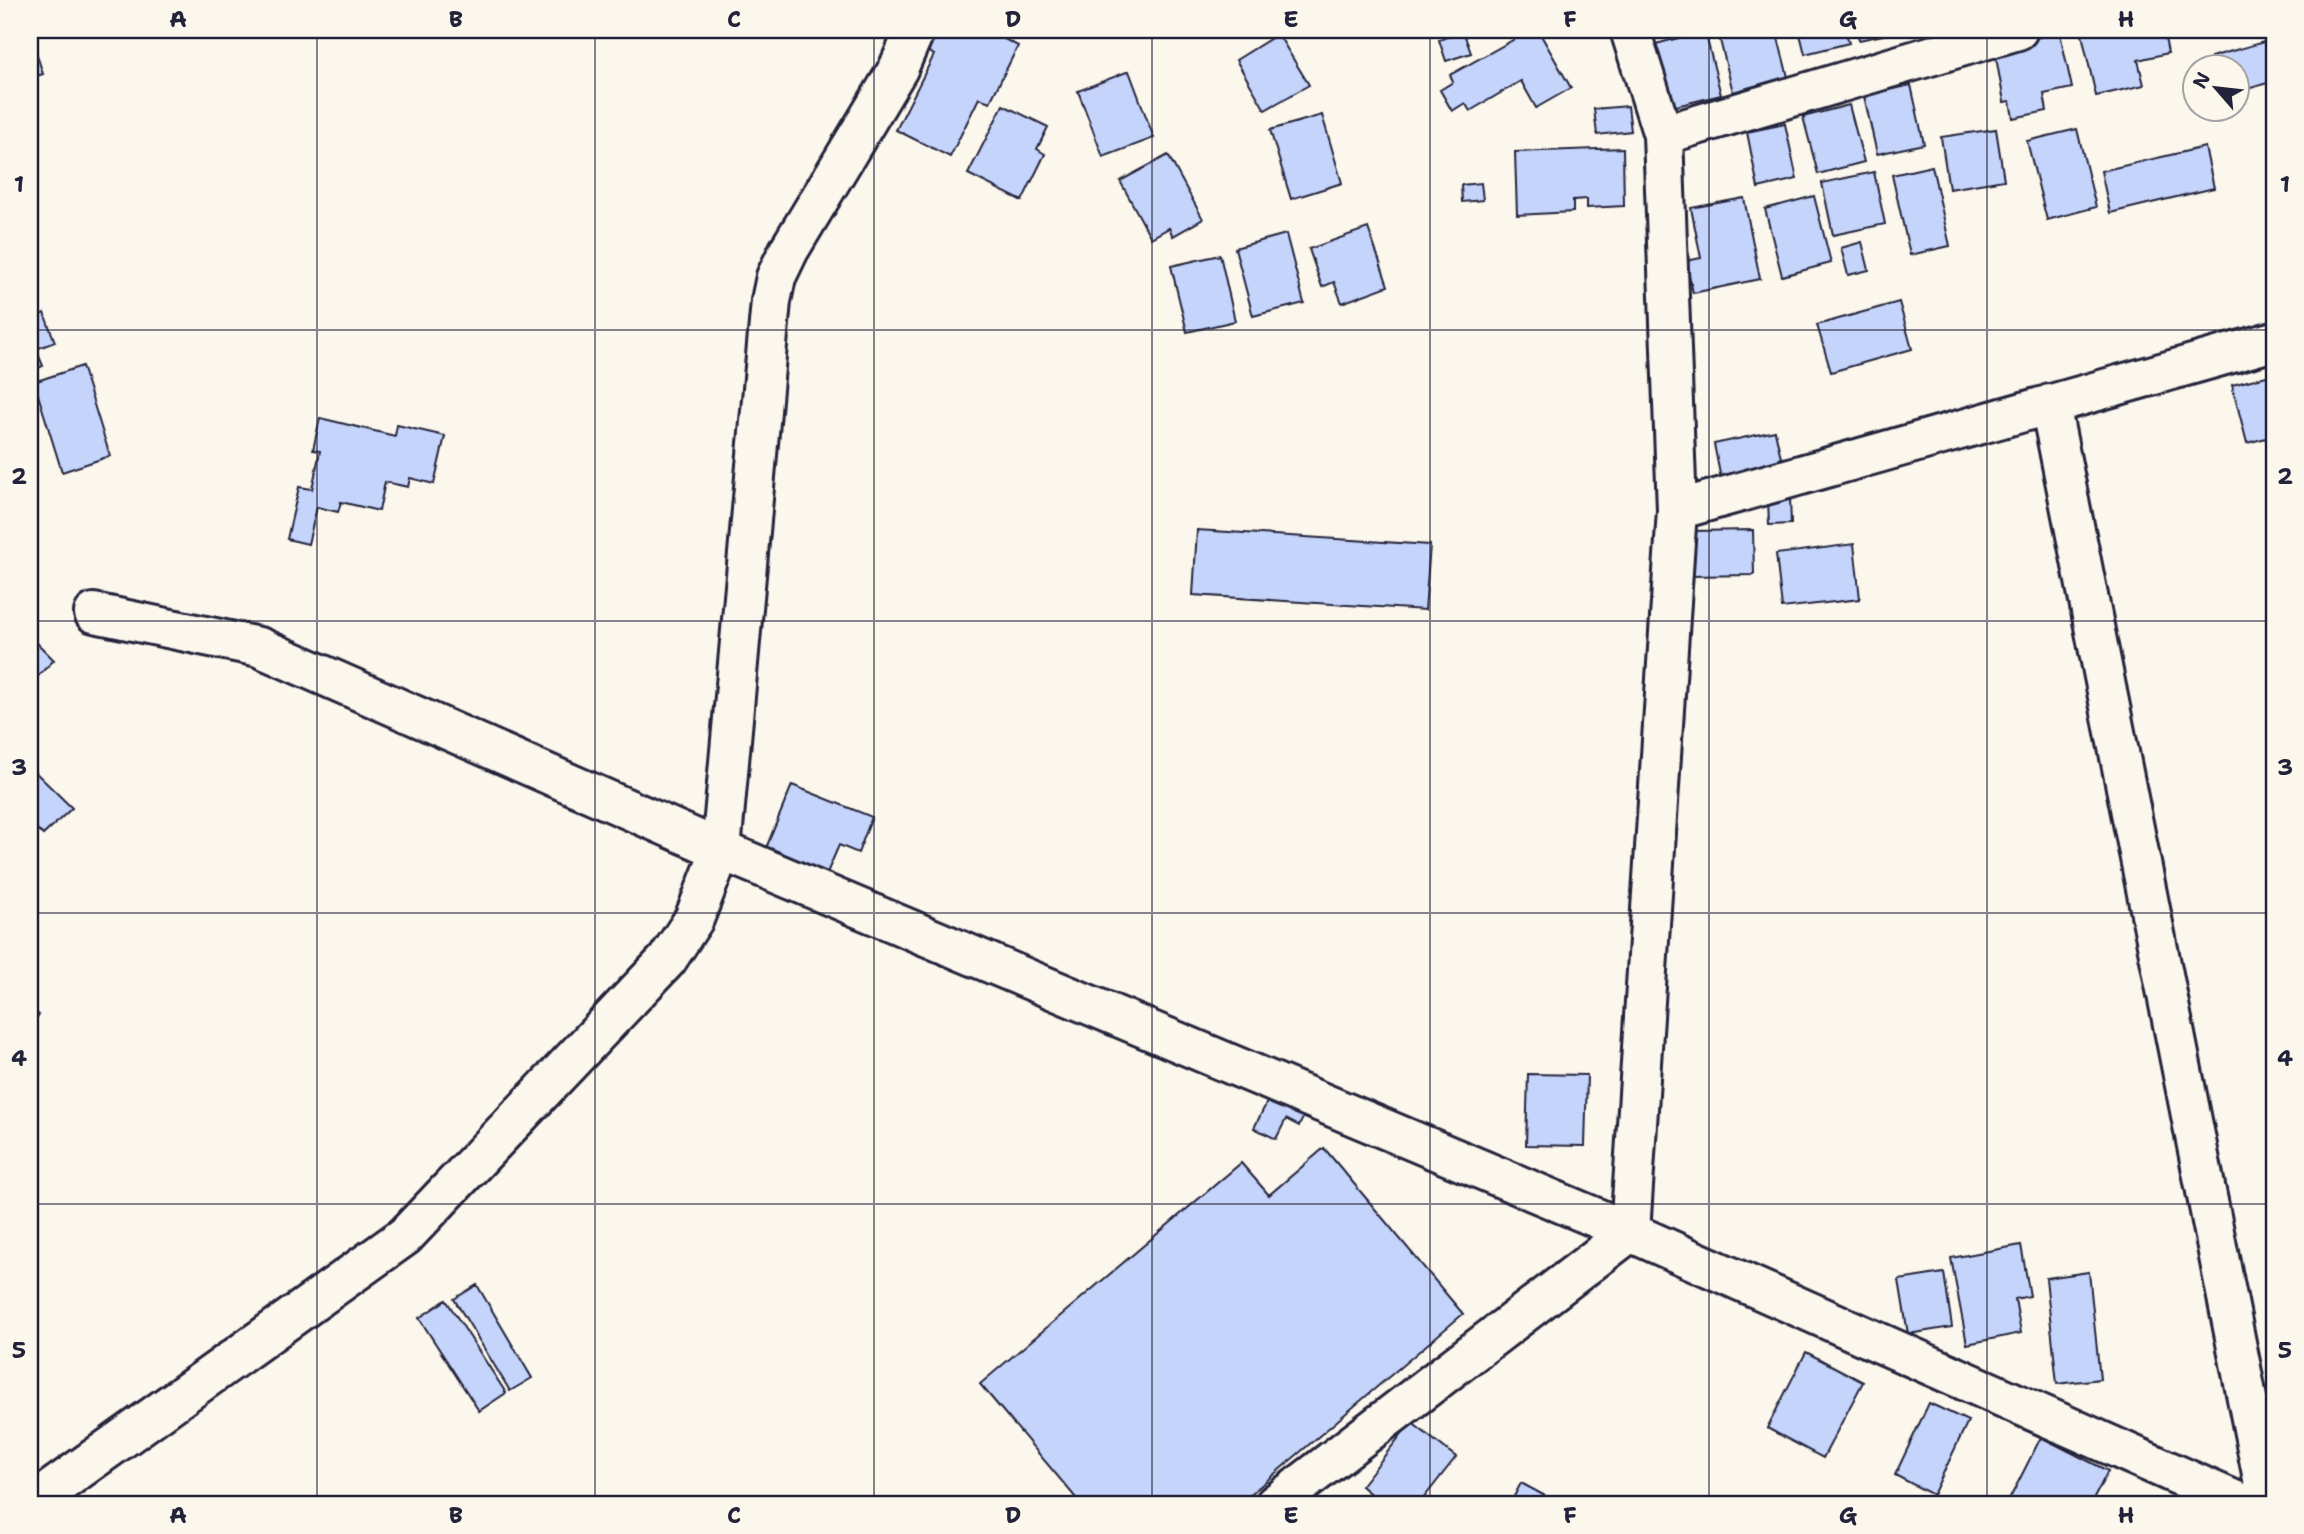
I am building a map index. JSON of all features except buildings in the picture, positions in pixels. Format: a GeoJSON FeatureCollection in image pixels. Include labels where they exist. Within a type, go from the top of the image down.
{"type":"FeatureCollection","features":[{"type":"Feature","properties":{"kind":"street"},"geometry":{"type":"LineString","coordinates":[[31,1504],[405,1236],[667,960],[694,919],[721,850],[771,302],[776,277],[789,250],[898,69],[915,30]]}},
{"type":"Feature","properties":{"kind":"street"},"geometry":{"type":"LineString","coordinates":[[1275,1504],[1630,1232],[1677,510],[1663,135],[1630,30]]}},
{"type":"Feature","properties":{"kind":"street"},"geometry":{"type":"LineString","coordinates":[[1663,135],[2018,30]]}},
{"type":"Feature","properties":{"kind":"street"},"geometry":{"type":"LineString","coordinates":[[1677,510],[2274,341]]}},
{"type":"Feature","properties":{"kind":"street"},"geometry":{"type":"LineString","coordinates":[[2050,404],[2268,1504]]}},
{"type":"Feature","properties":{"kind":"street"},"geometry":{"type":"LineString","coordinates":[[94,613],[259,647],[721,850],[1630,1232],[2243,1504]]}}]}
